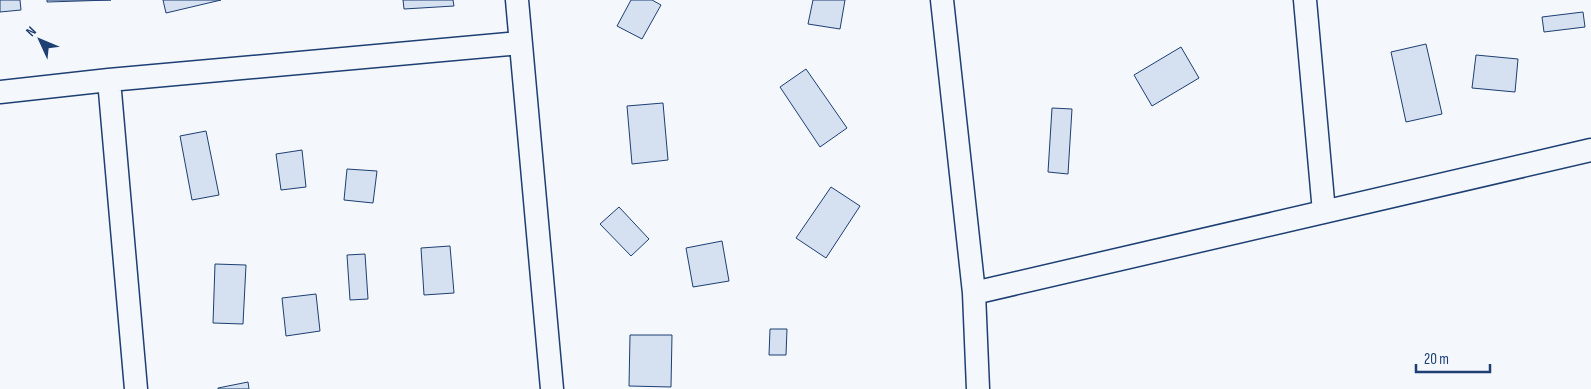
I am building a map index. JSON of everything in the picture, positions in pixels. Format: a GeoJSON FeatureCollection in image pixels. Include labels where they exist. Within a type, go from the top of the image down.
{"type":"FeatureCollection","features":[{"type":"Feature","properties":{"kind":"street"},"geometry":{"type":"LineString","coordinates":[[517,0],[552,389]]}},
{"type":"Feature","properties":{"kind":"street"},"geometry":{"type":"LineString","coordinates":[[942,0],[974,293],[978,389]]}},
{"type":"Feature","properties":{"kind":"street"},"geometry":{"type":"LineString","coordinates":[[1305,0],[1324,212]]}},
{"type":"Feature","properties":{"kind":"street"},"geometry":{"type":"LineString","coordinates":[[0,92],[109,80],[520,42]]}},
{"type":"Feature","properties":{"kind":"street"},"geometry":{"type":"LineString","coordinates":[[109,80],[136,389]]}},
{"type":"Feature","properties":{"kind":"street"},"geometry":{"type":"LineString","coordinates":[[974,293],[1591,150]]}},
{"type":"Feature","properties":{"kind":"building"},"geometry":{"type":"Polygon","coordinates":[[[0,0],[20,0],[21,10],[0,12],[0,0]]]}},
{"type":"Feature","properties":{"kind":"building"},"geometry":{"type":"Polygon","coordinates":[[[47,0],[111,0],[47,2],[47,0]]]}},
{"type":"Feature","properties":{"kind":"building"},"geometry":{"type":"Polygon","coordinates":[[[163,0],[221,0],[166,13],[163,0]]]}},
{"type":"Feature","properties":{"kind":"building"},"geometry":{"type":"Polygon","coordinates":[[[403,0],[453,0],[454,6],[404,9],[403,0]]]}},
{"type":"Feature","properties":{"kind":"building"},"geometry":{"type":"Polygon","coordinates":[[[631,0],[652,0],[661,5],[642,39],[617,26],[631,0]]]}},
{"type":"Feature","properties":{"kind":"building"},"geometry":{"type":"Polygon","coordinates":[[[813,0],[845,0],[840,29],[808,24],[813,0]]]}},
{"type":"Feature","properties":{"kind":"building"},"geometry":{"type":"Polygon","coordinates":[[[1583,12],[1585,27],[1544,32],[1542,17],[1583,12]]]}},
{"type":"Feature","properties":{"kind":"building"},"geometry":{"type":"Polygon","coordinates":[[[1426,44],[1442,114],[1406,122],[1391,52],[1426,44]]]}},
{"type":"Feature","properties":{"kind":"building"},"geometry":{"type":"Polygon","coordinates":[[[1181,47],[1199,78],[1152,106],[1134,75],[1181,47]]]}},
{"type":"Feature","properties":{"kind":"building"},"geometry":{"type":"Polygon","coordinates":[[[1476,55],[1518,59],[1515,92],[1472,88],[1476,55]]]}},
{"type":"Feature","properties":{"kind":"building"},"geometry":{"type":"Polygon","coordinates":[[[806,69],[847,128],[820,147],[780,87],[806,69]]]}},
{"type":"Feature","properties":{"kind":"building"},"geometry":{"type":"Polygon","coordinates":[[[663,103],[668,160],[632,164],[627,106],[663,103]]]}},
{"type":"Feature","properties":{"kind":"building"},"geometry":{"type":"Polygon","coordinates":[[[1052,108],[1072,109],[1068,174],[1048,172],[1052,108]]]}},
{"type":"Feature","properties":{"kind":"building"},"geometry":{"type":"Polygon","coordinates":[[[206,131],[219,195],[192,200],[180,136],[206,131]]]}},
{"type":"Feature","properties":{"kind":"building"},"geometry":{"type":"Polygon","coordinates":[[[302,150],[306,187],[281,190],[276,154],[302,150]]]}},
{"type":"Feature","properties":{"kind":"building"},"geometry":{"type":"Polygon","coordinates":[[[347,169],[377,171],[373,203],[344,200],[347,169]]]}},
{"type":"Feature","properties":{"kind":"building"},"geometry":{"type":"Polygon","coordinates":[[[831,187],[860,206],[826,258],[796,238],[831,187]]]}},
{"type":"Feature","properties":{"kind":"building"},"geometry":{"type":"Polygon","coordinates":[[[619,207],[649,239],[631,256],[600,224],[619,207]]]}},
{"type":"Feature","properties":{"kind":"building"},"geometry":{"type":"Polygon","coordinates":[[[722,241],[729,281],[693,287],[686,248],[722,241]]]}},
{"type":"Feature","properties":{"kind":"building"},"geometry":{"type":"Polygon","coordinates":[[[450,246],[454,293],[424,295],[421,248],[450,246]]]}},
{"type":"Feature","properties":{"kind":"building"},"geometry":{"type":"Polygon","coordinates":[[[365,254],[368,299],[350,300],[347,255],[365,254]]]}},
{"type":"Feature","properties":{"kind":"building"},"geometry":{"type":"Polygon","coordinates":[[[215,264],[246,265],[243,324],[213,323],[215,264]]]}},
{"type":"Feature","properties":{"kind":"building"},"geometry":{"type":"Polygon","coordinates":[[[316,294],[320,331],[286,336],[282,298],[316,294]]]}},
{"type":"Feature","properties":{"kind":"building"},"geometry":{"type":"Polygon","coordinates":[[[770,329],[787,329],[786,355],[769,355],[770,329]]]}},
{"type":"Feature","properties":{"kind":"building"},"geometry":{"type":"Polygon","coordinates":[[[630,335],[672,335],[671,387],[629,386],[630,335]]]}},
{"type":"Feature","properties":{"kind":"building"},"geometry":{"type":"Polygon","coordinates":[[[248,382],[249,389],[218,389],[218,388],[248,382]]]}}]}
